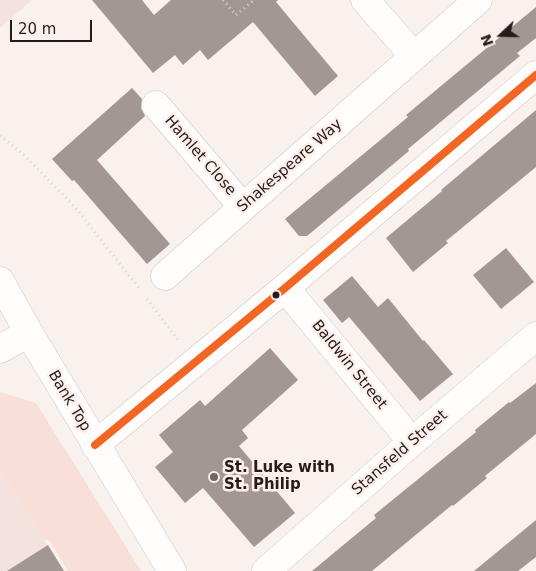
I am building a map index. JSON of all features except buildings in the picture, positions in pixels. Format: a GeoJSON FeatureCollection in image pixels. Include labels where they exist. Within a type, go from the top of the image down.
{"type":"FeatureCollection","features":[{"type":"Feature","properties":{"kind":"street"},"geometry":{"type":"LineString","coordinates":[[366,0],[414,56]]}},
{"type":"Feature","properties":{"kind":"street","name":"Shakespeare Way"},"geometry":{"type":"LineString","coordinates":[[165,276],[478,0]]}},
{"type":"Feature","properties":{"kind":"street"},"geometry":{"type":"LineString","coordinates":[[95,445],[285,288],[536,75]]}},
{"type":"Feature","properties":{"kind":"street","name":"Hamlet Close"},"geometry":{"type":"LineString","coordinates":[[156,105],[243,207]]}},
{"type":"Feature","properties":{"kind":"street","name":"Bank Top"},"geometry":{"type":"LineString","coordinates":[[0,281],[95,445],[172,571]]}},
{"type":"Feature","properties":{"kind":"street","name":"Baldwin Street"},"geometry":{"type":"LineString","coordinates":[[285,288],[412,442]]}},
{"type":"Feature","properties":{"kind":"street"},"geometry":{"type":"LineString","coordinates":[[0,349],[29,333]]}},
{"type":"Feature","properties":{"kind":"street","name":"Stansfeld Street"},"geometry":{"type":"LineString","coordinates":[[266,571],[536,336]]}},
{"type":"Feature","properties":{"kind":"path"},"geometry":{"type":"LineString","coordinates":[[223,0],[236,15],[254,0]]}},
{"type":"Feature","properties":{"kind":"path"},"geometry":{"type":"LineString","coordinates":[[0,136],[22,153],[74,206],[195,362]]}},
{"type":"Feature","properties":{"kind":"shaded area"},"geometry":{"type":"Polygon","coordinates":[[[0,0],[32,0],[0,28],[0,0]]]}},
{"type":"Feature","properties":{"kind":"shaded area"},"geometry":{"type":"Polygon","coordinates":[[[0,392],[36,403],[141,571],[68,571],[49,540],[44,540],[0,471],[0,392]]]}},
{"type":"Feature","properties":{"kind":"shaded area"},"geometry":{"type":"Polygon","coordinates":[[[0,471],[44,540],[64,571],[0,571],[0,471]]]}},
{"type":"Feature","properties":{"kind":"transit line"},"geometry":{"type":"LineString","coordinates":[[95,445],[285,288],[536,75]]}},
{"type":"Feature","properties":{"kind":"place","name":"St. Luke with St. Philip"},"geometry":{"type":"Point","coordinates":[214,477]}}]}
